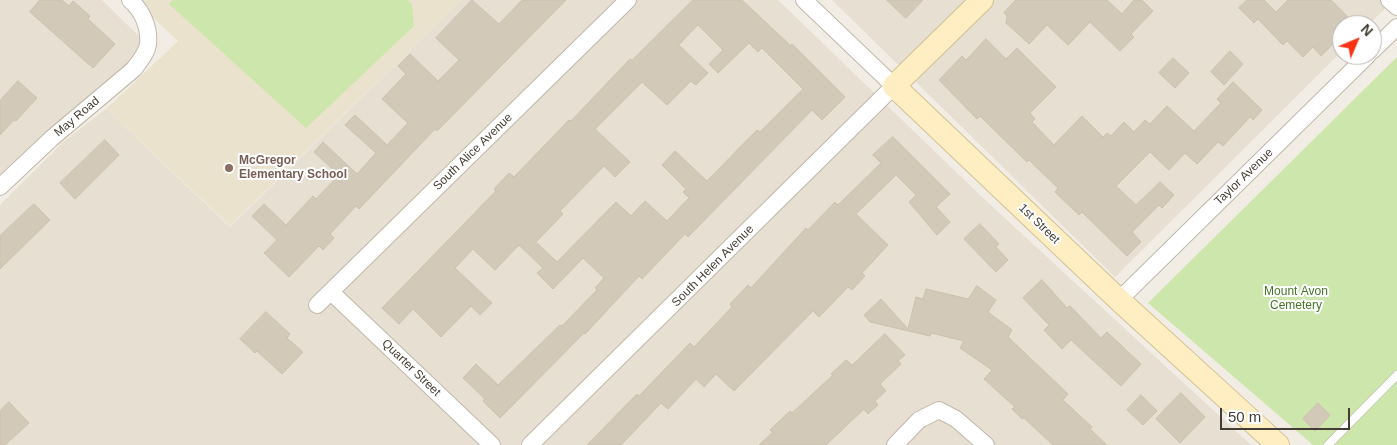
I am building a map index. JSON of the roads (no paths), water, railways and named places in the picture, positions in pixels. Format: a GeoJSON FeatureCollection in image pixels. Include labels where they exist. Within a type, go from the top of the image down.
{"type":"FeatureCollection","features":[{"type":"Feature","properties":{"kind":"street","name":"May Road"},"geometry":{"type":"LineString","coordinates":[[0,186],[52,138],[134,69],[146,52],[148,45],[146,23],[135,4],[130,0]]}},
{"type":"Feature","properties":{"kind":"street","name":"South Alice Avenue"},"geometry":{"type":"LineString","coordinates":[[317,305],[628,0]]}},
{"type":"Feature","properties":{"kind":"street","name":"1st Street"},"geometry":{"type":"LineString","coordinates":[[804,0],[1119,300],[1278,445]]}},
{"type":"Feature","properties":{"kind":"street"},"geometry":{"type":"LineString","coordinates":[[894,86],[982,0]]}},
{"type":"Feature","properties":{"kind":"street"},"geometry":{"type":"LineString","coordinates":[[1390,0],[1397,7]]}},
{"type":"Feature","properties":{"kind":"street"},"geometry":{"type":"LineString","coordinates":[[1382,42],[1397,27]]}},
{"type":"Feature","properties":{"kind":"street","name":"Taylor Avenue"},"geometry":{"type":"LineString","coordinates":[[1119,300],[1358,65]]}},
{"type":"Feature","properties":{"kind":"street","name":"South Helen Avenue"},"geometry":{"type":"LineString","coordinates":[[530,445],[894,86]]}},
{"type":"Feature","properties":{"kind":"street","name":"Quarter Street"},"geometry":{"type":"LineString","coordinates":[[331,292],[492,445]]}},
{"type":"Feature","properties":{"kind":"street"},"geometry":{"type":"LineString","coordinates":[[895,445],[919,420],[939,410],[956,419],[986,445]]}},
{"type":"Feature","properties":{"kind":"lane"},"geometry":{"type":"LineString","coordinates":[[1328,445],[1397,375]]}},
{"type":"Feature","properties":{"kind":"place","name":"McGregor Elementary School"},"geometry":{"type":"Point","coordinates":[229,168]}},
{"type":"Feature","properties":{"kind":"park label","name":"Mount Avon Cemetery"},"geometry":{"type":"Point","coordinates":[1296,299]}}]}
